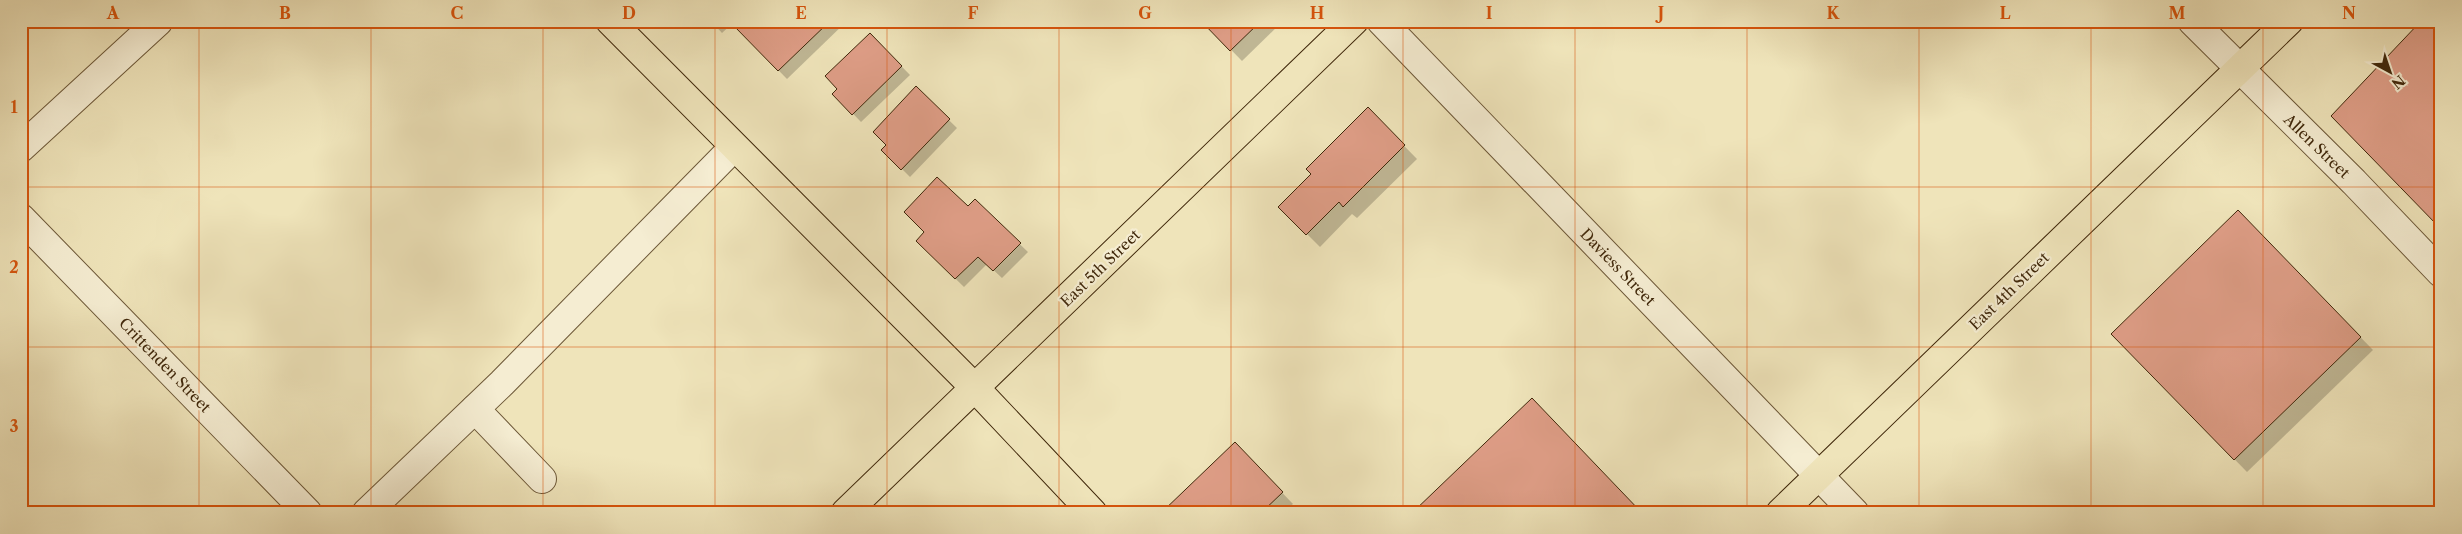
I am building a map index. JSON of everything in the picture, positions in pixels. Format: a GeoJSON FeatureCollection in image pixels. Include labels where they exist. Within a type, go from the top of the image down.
{"type":"FeatureCollection","features":[{"type":"Feature","properties":{"kind":"main road"},"geometry":{"type":"LineString","coordinates":[[610,21],[976,389],[1093,513]]}},
{"type":"Feature","properties":{"kind":"main road","name":"East 5th Street"},"geometry":{"type":"LineString","coordinates":[[845,513],[976,389],[1354,21]]}},
{"type":"Feature","properties":{"kind":"main road","name":"East 4th Street"},"geometry":{"type":"LineString","coordinates":[[1780,513],[2289,21]]}},
{"type":"Feature","properties":{"kind":"street","name":"Daviess Street"},"geometry":{"type":"LineString","coordinates":[[1380,21],[1855,513]]}},
{"type":"Feature","properties":{"kind":"street","name":"Allen Street"},"geometry":{"type":"LineString","coordinates":[[2192,21],[2239,70],[2438,266]]}},
{"type":"Feature","properties":{"kind":"street"},"geometry":{"type":"LineString","coordinates":[[21,148],[158,22]]}},
{"type":"Feature","properties":{"kind":"street"},"geometry":{"type":"LineString","coordinates":[[366,513],[475,409],[734,147]]}},
{"type":"Feature","properties":{"kind":"street","name":"Crittenden Street"},"geometry":{"type":"LineString","coordinates":[[21,218],[308,513]]}},
{"type":"Feature","properties":{"kind":"street"},"geometry":{"type":"LineString","coordinates":[[475,409],[542,479]]}},
{"type":"Feature","properties":{"kind":"building"},"geometry":{"type":"Polygon","coordinates":[[[738,21],[830,21],[778,71],[734,26],[738,21]]]}},
{"type":"Feature","properties":{"kind":"building"},"geometry":{"type":"Polygon","coordinates":[[[1201,21],[1261,21],[1230,51],[1201,21]]]}},
{"type":"Feature","properties":{"kind":"building"},"geometry":{"type":"Polygon","coordinates":[[[2421,21],[2441,21],[2441,223],[2438,226],[2331,116],[2421,21]]]}},
{"type":"Feature","properties":{"kind":"building"},"geometry":{"type":"Polygon","coordinates":[[[870,33],[902,66],[852,115],[832,94],[837,89],[825,76],[870,33]]]}},
{"type":"Feature","properties":{"kind":"building"},"geometry":{"type":"Polygon","coordinates":[[[916,86],[950,119],[901,170],[881,150],[886,145],[873,132],[916,86]]]}},
{"type":"Feature","properties":{"kind":"building"},"geometry":{"type":"Polygon","coordinates":[[[1368,107],[1405,145],[1343,207],[1339,202],[1306,235],[1278,207],[1311,174],[1306,169],[1368,107]]]}},
{"type":"Feature","properties":{"kind":"building"},"geometry":{"type":"Polygon","coordinates":[[[937,177],[968,206],[975,199],[1021,243],[993,271],[978,257],[955,279],[916,241],[924,232],[904,212],[937,177]]]}},
{"type":"Feature","properties":{"kind":"building"},"geometry":{"type":"Polygon","coordinates":[[[2238,210],[2361,337],[2234,460],[2111,334],[2238,210]]]}},
{"type":"Feature","properties":{"kind":"building"},"geometry":{"type":"Polygon","coordinates":[[[1532,398],[1642,513],[1412,513],[1532,398]]]}},
{"type":"Feature","properties":{"kind":"building"},"geometry":{"type":"Polygon","coordinates":[[[1235,442],[1283,492],[1261,513],[1161,513],[1235,442]]]}}]}
